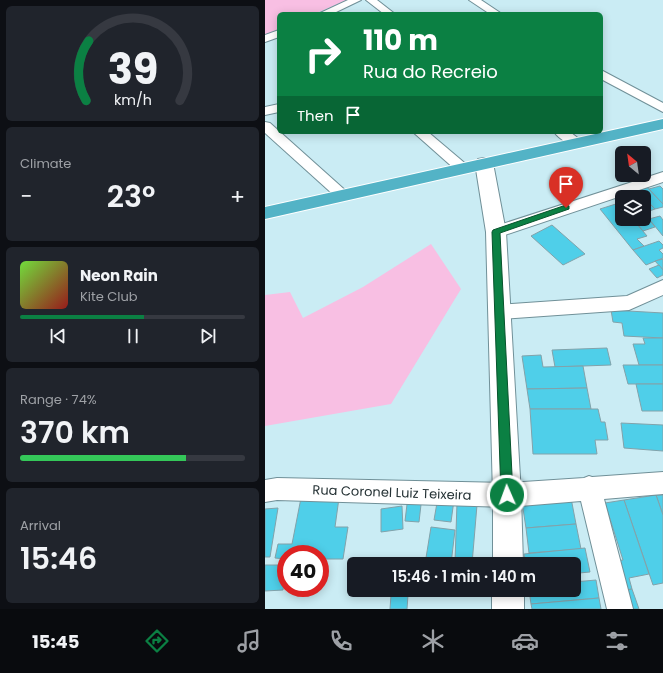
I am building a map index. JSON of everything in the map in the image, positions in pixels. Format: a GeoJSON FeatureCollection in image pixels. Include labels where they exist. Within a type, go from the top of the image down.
{"type":"FeatureCollection","features":[{"type":"Feature","properties":{"kind":"highway"},"geometry":{"type":"LineString","coordinates":[[265,213],[341,194],[663,124]]}},
{"type":"Feature","properties":{"kind":"street"},"geometry":{"type":"LineString","coordinates":[[328,12],[356,0]]}},
{"type":"Feature","properties":{"kind":"street"},"geometry":{"type":"LineString","coordinates":[[371,0],[387,12]]}},
{"type":"Feature","properties":{"kind":"street"},"geometry":{"type":"LineString","coordinates":[[474,0],[494,12]]}},
{"type":"Feature","properties":{"kind":"street"},"geometry":{"type":"LineString","coordinates":[[265,39],[277,34]]}},
{"type":"Feature","properties":{"kind":"street"},"geometry":{"type":"LineString","coordinates":[[603,75],[663,108]]}},
{"type":"Feature","properties":{"kind":"street"},"geometry":{"type":"LineString","coordinates":[[265,111],[277,108]]}},
{"type":"Feature","properties":{"kind":"street"},"geometry":{"type":"LineString","coordinates":[[265,126],[341,194]]}},
{"type":"Feature","properties":{"kind":"street"},"geometry":{"type":"LineString","coordinates":[[423,134],[473,165],[496,232],[507,495],[508,557]]}},
{"type":"Feature","properties":{"kind":"street"},"geometry":{"type":"LineString","coordinates":[[564,134],[576,142]]}},
{"type":"Feature","properties":{"kind":"street"},"geometry":{"type":"LineString","coordinates":[[496,232],[663,177]]}},
{"type":"Feature","properties":{"kind":"street"},"geometry":{"type":"LineString","coordinates":[[499,312],[629,303],[663,287]]}},
{"type":"Feature","properties":{"kind":"street","name":"Rua Coronel Luiz Teixeira"},"geometry":{"type":"LineString","coordinates":[[265,491],[277,488],[507,495],[663,482]]}},
{"type":"Feature","properties":{"kind":"street"},"geometry":{"type":"LineString","coordinates":[[589,487],[620,609]]}},
{"type":"Feature","properties":{"kind":"street"},"geometry":{"type":"LineString","coordinates":[[508,597],[509,609]]}},
{"type":"Feature","properties":{"kind":"shaded area"},"geometry":{"type":"Polygon","coordinates":[[[265,0],[347,0],[319,12],[277,12],[277,30],[265,35],[265,0]]]}},
{"type":"Feature","properties":{"kind":"shaded area"},"geometry":{"type":"Polygon","coordinates":[[[431,244],[461,289],[391,404],[265,426],[265,295],[290,292],[303,318],[363,287],[431,244]]]}},
{"type":"Feature","properties":{"kind":"building"},"geometry":{"type":"Polygon","coordinates":[[[646,186],[650,190],[637,190],[636,189],[646,186]]]}},
{"type":"Feature","properties":{"kind":"building"},"geometry":{"type":"Polygon","coordinates":[[[660,186],[663,189],[663,204],[651,190],[649,189],[660,186]]]}},
{"type":"Feature","properties":{"kind":"building"},"geometry":{"type":"Polygon","coordinates":[[[651,191],[663,204],[663,207],[655,209],[651,205],[651,191]]]}},
{"type":"Feature","properties":{"kind":"building"},"geometry":{"type":"Polygon","coordinates":[[[615,204],[615,226],[639,226],[647,236],[637,239],[644,246],[633,250],[600,209],[615,204]]]}},
{"type":"Feature","properties":{"kind":"building"},"geometry":{"type":"Polygon","coordinates":[[[651,205],[655,209],[651,210],[651,205]]]}},
{"type":"Feature","properties":{"kind":"building"},"geometry":{"type":"Polygon","coordinates":[[[660,216],[663,220],[663,236],[651,221],[651,218],[660,216]]]}},
{"type":"Feature","properties":{"kind":"building"},"geometry":{"type":"Polygon","coordinates":[[[651,222],[655,227],[643,231],[639,226],[651,226],[651,222]]]}},
{"type":"Feature","properties":{"kind":"building"},"geometry":{"type":"Polygon","coordinates":[[[552,225],[585,254],[563,265],[531,236],[552,225]]]}},
{"type":"Feature","properties":{"kind":"building"},"geometry":{"type":"Polygon","coordinates":[[[659,241],[663,245],[663,248],[659,250],[663,254],[663,258],[646,265],[633,250],[659,241]]]}},
{"type":"Feature","properties":{"kind":"building"},"geometry":{"type":"Polygon","coordinates":[[[663,259],[663,270],[655,261],[663,259]]]}},
{"type":"Feature","properties":{"kind":"building"},"geometry":{"type":"Polygon","coordinates":[[[659,265],[663,270],[663,275],[657,278],[649,269],[659,265]]]}},
{"type":"Feature","properties":{"kind":"building"},"geometry":{"type":"Polygon","coordinates":[[[611,310],[663,313],[663,338],[624,336],[622,323],[613,322],[611,310]]]}},
{"type":"Feature","properties":{"kind":"building"},"geometry":{"type":"Polygon","coordinates":[[[643,338],[663,338],[663,365],[639,365],[633,344],[645,344],[643,338]]]}},
{"type":"Feature","properties":{"kind":"building"},"geometry":{"type":"Polygon","coordinates":[[[607,348],[611,365],[555,367],[552,350],[607,348]]]}},
{"type":"Feature","properties":{"kind":"building"},"geometry":{"type":"Polygon","coordinates":[[[541,355],[543,367],[583,366],[587,388],[527,389],[522,356],[541,355]]]}},
{"type":"Feature","properties":{"kind":"building"},"geometry":{"type":"Polygon","coordinates":[[[623,365],[663,365],[663,384],[628,384],[623,365]]]}},
{"type":"Feature","properties":{"kind":"building"},"geometry":{"type":"Polygon","coordinates":[[[636,384],[663,384],[663,411],[642,411],[636,384]]]}},
{"type":"Feature","properties":{"kind":"building"},"geometry":{"type":"Polygon","coordinates":[[[587,388],[591,409],[530,409],[527,389],[587,388]]]}},
{"type":"Feature","properties":{"kind":"building"},"geometry":{"type":"Polygon","coordinates":[[[530,409],[598,409],[601,422],[605,422],[608,440],[595,440],[597,454],[533,454],[530,409]]]}},
{"type":"Feature","properties":{"kind":"building"},"geometry":{"type":"Polygon","coordinates":[[[621,423],[663,425],[663,451],[624,448],[621,423]]]}},
{"type":"Feature","properties":{"kind":"building"},"geometry":{"type":"Polygon","coordinates":[[[656,495],[663,495],[663,515],[656,495]]]}},
{"type":"Feature","properties":{"kind":"building"},"geometry":{"type":"Polygon","coordinates":[[[656,495],[663,515],[663,583],[653,585],[624,500],[656,495]]]}},
{"type":"Feature","properties":{"kind":"building"},"geometry":{"type":"Polygon","coordinates":[[[408,496],[422,496],[419,522],[405,521],[408,496]]]}},
{"type":"Feature","properties":{"kind":"building"},"geometry":{"type":"Polygon","coordinates":[[[438,497],[454,500],[451,522],[434,520],[438,497]]]}},
{"type":"Feature","properties":{"kind":"building"},"geometry":{"type":"Polygon","coordinates":[[[301,498],[339,498],[335,527],[348,527],[343,559],[329,559],[329,545],[278,545],[292,544],[301,498]]]}},
{"type":"Feature","properties":{"kind":"building"},"geometry":{"type":"Polygon","coordinates":[[[571,498],[576,524],[526,528],[522,502],[571,498]]]}},
{"type":"Feature","properties":{"kind":"building"},"geometry":{"type":"Polygon","coordinates":[[[624,500],[649,574],[629,578],[632,589],[610,593],[602,563],[623,560],[605,503],[624,500]]]}},
{"type":"Feature","properties":{"kind":"building"},"geometry":{"type":"Polygon","coordinates":[[[457,503],[477,505],[473,557],[455,557],[457,503]]]}},
{"type":"Feature","properties":{"kind":"building"},"geometry":{"type":"Polygon","coordinates":[[[402,506],[403,529],[381,532],[381,509],[402,506]]]}},
{"type":"Feature","properties":{"kind":"building"},"geometry":{"type":"Polygon","coordinates":[[[278,508],[270,557],[265,557],[265,509],[278,508]]]}},
{"type":"Feature","properties":{"kind":"building"},"geometry":{"type":"Polygon","coordinates":[[[576,524],[581,549],[529,553],[526,528],[576,524]]]}},
{"type":"Feature","properties":{"kind":"building"},"geometry":{"type":"Polygon","coordinates":[[[431,527],[455,530],[452,557],[426,557],[431,527]]]}},
{"type":"Feature","properties":{"kind":"building"},"geometry":{"type":"Polygon","coordinates":[[[585,548],[590,572],[581,573],[581,557],[525,557],[524,554],[585,548]]]}},
{"type":"Feature","properties":{"kind":"building"},"geometry":{"type":"Polygon","coordinates":[[[265,565],[277,565],[277,590],[265,591],[265,565]]]}},
{"type":"Feature","properties":{"kind":"building"},"geometry":{"type":"Polygon","coordinates":[[[596,580],[599,598],[531,604],[530,597],[581,597],[581,581],[596,580]]]}},
{"type":"Feature","properties":{"kind":"building"},"geometry":{"type":"Polygon","coordinates":[[[632,589],[639,609],[615,609],[610,593],[632,589]]]}},
{"type":"Feature","properties":{"kind":"building"},"geometry":{"type":"Polygon","coordinates":[[[391,597],[408,597],[407,609],[390,609],[391,597]]]}},
{"type":"Feature","properties":{"kind":"building"},"geometry":{"type":"Polygon","coordinates":[[[599,598],[601,609],[532,609],[531,604],[599,598]]]}},
{"type":"Feature","properties":{"kind":"route"},"geometry":{"type":"LineString","coordinates":[[507,495],[496,232],[566,208]]}}]}
